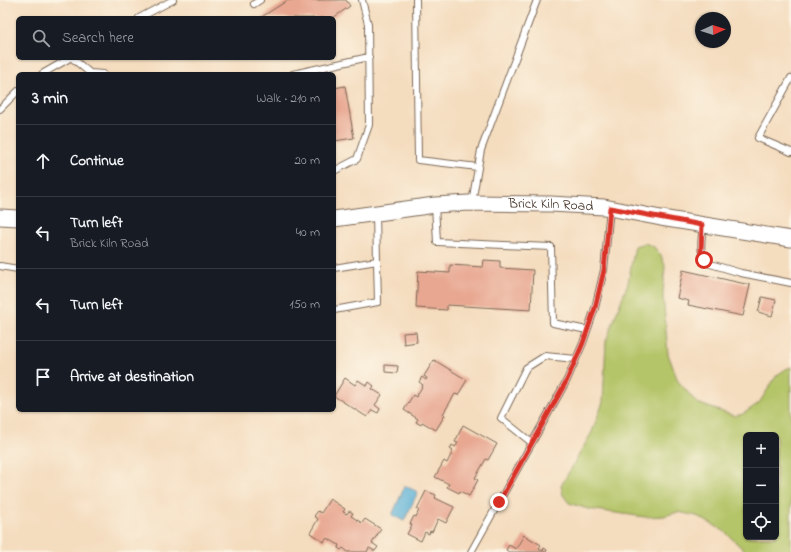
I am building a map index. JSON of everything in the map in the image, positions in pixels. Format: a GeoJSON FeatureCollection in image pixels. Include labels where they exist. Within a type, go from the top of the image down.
{"type":"FeatureCollection","features":[{"type":"Feature","properties":{"kind":"street","name":"Brick Kiln Road"},"geometry":{"type":"LineString","coordinates":[[336,219],[435,205],[472,203],[551,204],[610,208],[702,225],[791,239]]}},
{"type":"Feature","properties":{"kind":"street"},"geometry":{"type":"LineString","coordinates":[[0,217],[16,218]]}},
{"type":"Feature","properties":{"kind":"lane"},"geometry":{"type":"LineString","coordinates":[[143,16],[173,0]]}},
{"type":"Feature","properties":{"kind":"lane"},"geometry":{"type":"LineString","coordinates":[[254,4],[260,0]]}},
{"type":"Feature","properties":{"kind":"lane"},"geometry":{"type":"LineString","coordinates":[[336,170],[357,159],[369,125],[368,24],[362,0]]}},
{"type":"Feature","properties":{"kind":"lane"},"geometry":{"type":"LineString","coordinates":[[416,0],[418,160],[478,167]]}},
{"type":"Feature","properties":{"kind":"lane"},"geometry":{"type":"LineString","coordinates":[[472,203],[481,150],[537,0]]}},
{"type":"Feature","properties":{"kind":"lane"},"geometry":{"type":"LineString","coordinates":[[303,72],[368,57]]}},
{"type":"Feature","properties":{"kind":"lane"},"geometry":{"type":"LineString","coordinates":[[46,72],[67,60]]}},
{"type":"Feature","properties":{"kind":"lane"},"geometry":{"type":"LineString","coordinates":[[73,60],[88,72]]}},
{"type":"Feature","properties":{"kind":"lane"},"geometry":{"type":"LineString","coordinates":[[791,78],[758,138],[791,152]]}},
{"type":"Feature","properties":{"kind":"lane"},"geometry":{"type":"LineString","coordinates":[[0,109],[16,94]]}},
{"type":"Feature","properties":{"kind":"lane"},"geometry":{"type":"LineString","coordinates":[[435,205],[437,242],[551,247],[553,322],[587,330]]}},
{"type":"Feature","properties":{"kind":"lane"},"geometry":{"type":"LineString","coordinates":[[471,552],[567,380],[576,359],[595,308],[604,270],[610,208]]}},
{"type":"Feature","properties":{"kind":"lane"},"geometry":{"type":"LineString","coordinates":[[336,310],[378,302],[376,214]]}},
{"type":"Feature","properties":{"kind":"lane"},"geometry":{"type":"LineString","coordinates":[[702,225],[701,252],[707,263],[742,273],[791,283]]}},
{"type":"Feature","properties":{"kind":"lane"},"geometry":{"type":"LineString","coordinates":[[336,268],[377,261]]}},
{"type":"Feature","properties":{"kind":"lane"},"geometry":{"type":"LineString","coordinates":[[0,266],[16,269]]}},
{"type":"Feature","properties":{"kind":"lane"},"geometry":{"type":"LineString","coordinates":[[532,443],[501,418],[526,368],[545,356],[576,359]]}},
{"type":"Feature","properties":{"kind":"green space"},"geometry":{"type":"Polygon","coordinates":[[[645,243],[654,247],[661,256],[665,265],[663,295],[668,354],[678,381],[697,403],[734,416],[743,414],[759,403],[777,375],[791,367],[791,552],[746,552],[724,531],[697,516],[678,512],[664,516],[645,517],[588,509],[569,503],[563,495],[561,486],[592,432],[603,402],[606,341],[628,283],[635,246],[645,243]]]}},
{"type":"Feature","properties":{"kind":"water"},"geometry":{"type":"Polygon","coordinates":[[[405,486],[418,492],[404,521],[392,515],[405,486]]]}},
{"type":"Feature","properties":{"kind":"building"},"geometry":{"type":"Polygon","coordinates":[[[288,0],[346,0],[350,6],[336,16],[263,16],[288,0]]]}},
{"type":"Feature","properties":{"kind":"building"},"geometry":{"type":"Polygon","coordinates":[[[345,86],[354,138],[336,141],[336,88],[345,86]]]}},
{"type":"Feature","properties":{"kind":"building"},"geometry":{"type":"Polygon","coordinates":[[[484,260],[500,261],[500,268],[533,270],[531,310],[447,305],[447,310],[416,308],[418,271],[450,273],[450,265],[483,267],[484,260]]]}},
{"type":"Feature","properties":{"kind":"building"},"geometry":{"type":"Polygon","coordinates":[[[683,270],[750,285],[743,316],[688,305],[689,301],[677,298],[683,270]]]}},
{"type":"Feature","properties":{"kind":"building"},"geometry":{"type":"Polygon","coordinates":[[[762,297],[776,300],[772,316],[758,312],[762,297]]]}},
{"type":"Feature","properties":{"kind":"building"},"geometry":{"type":"Polygon","coordinates":[[[416,332],[417,342],[404,344],[403,333],[416,332]]]}},
{"type":"Feature","properties":{"kind":"building"},"geometry":{"type":"Polygon","coordinates":[[[434,360],[467,380],[458,395],[455,394],[443,414],[445,415],[436,430],[422,422],[421,425],[416,422],[418,419],[404,410],[413,395],[416,397],[423,385],[419,382],[422,377],[426,380],[427,378],[424,376],[434,360]]]}},
{"type":"Feature","properties":{"kind":"building"},"geometry":{"type":"Polygon","coordinates":[[[385,365],[398,366],[397,373],[385,372],[385,365]]]}},
{"type":"Feature","properties":{"kind":"building"},"geometry":{"type":"Polygon","coordinates":[[[345,378],[355,385],[358,380],[367,386],[369,382],[374,386],[372,389],[382,395],[375,405],[380,409],[378,413],[372,410],[367,417],[336,397],[336,393],[345,378]]]}},
{"type":"Feature","properties":{"kind":"building"},"geometry":{"type":"Polygon","coordinates":[[[463,425],[497,444],[475,478],[478,480],[469,496],[460,491],[459,493],[447,487],[449,484],[435,477],[444,461],[447,463],[453,451],[450,449],[452,445],[455,447],[458,443],[455,442],[463,425]]]}},
{"type":"Feature","properties":{"kind":"building"},"geometry":{"type":"Polygon","coordinates":[[[426,491],[436,495],[435,498],[454,507],[446,523],[438,519],[432,532],[430,531],[429,534],[425,532],[421,541],[407,534],[412,525],[410,524],[414,516],[416,517],[419,510],[417,509],[426,491]]]}},
{"type":"Feature","properties":{"kind":"building"},"geometry":{"type":"Polygon","coordinates":[[[330,499],[345,509],[343,512],[347,514],[349,511],[353,513],[351,516],[362,523],[365,519],[381,529],[372,543],[378,547],[375,551],[369,548],[367,552],[347,552],[343,548],[341,550],[338,548],[339,545],[327,538],[324,542],[310,533],[318,519],[314,516],[318,511],[321,513],[330,499]]]}},
{"type":"Feature","properties":{"kind":"building"},"geometry":{"type":"Polygon","coordinates":[[[524,535],[541,545],[539,548],[543,551],[544,548],[547,550],[546,552],[509,552],[506,550],[509,545],[516,549],[524,535]]]}},
{"type":"Feature","properties":{"kind":"route"},"geometry":{"type":"LineString","coordinates":[[499,502],[567,380],[583,343],[595,308],[604,270],[610,208],[702,225],[701,252],[704,260]]}}]}
